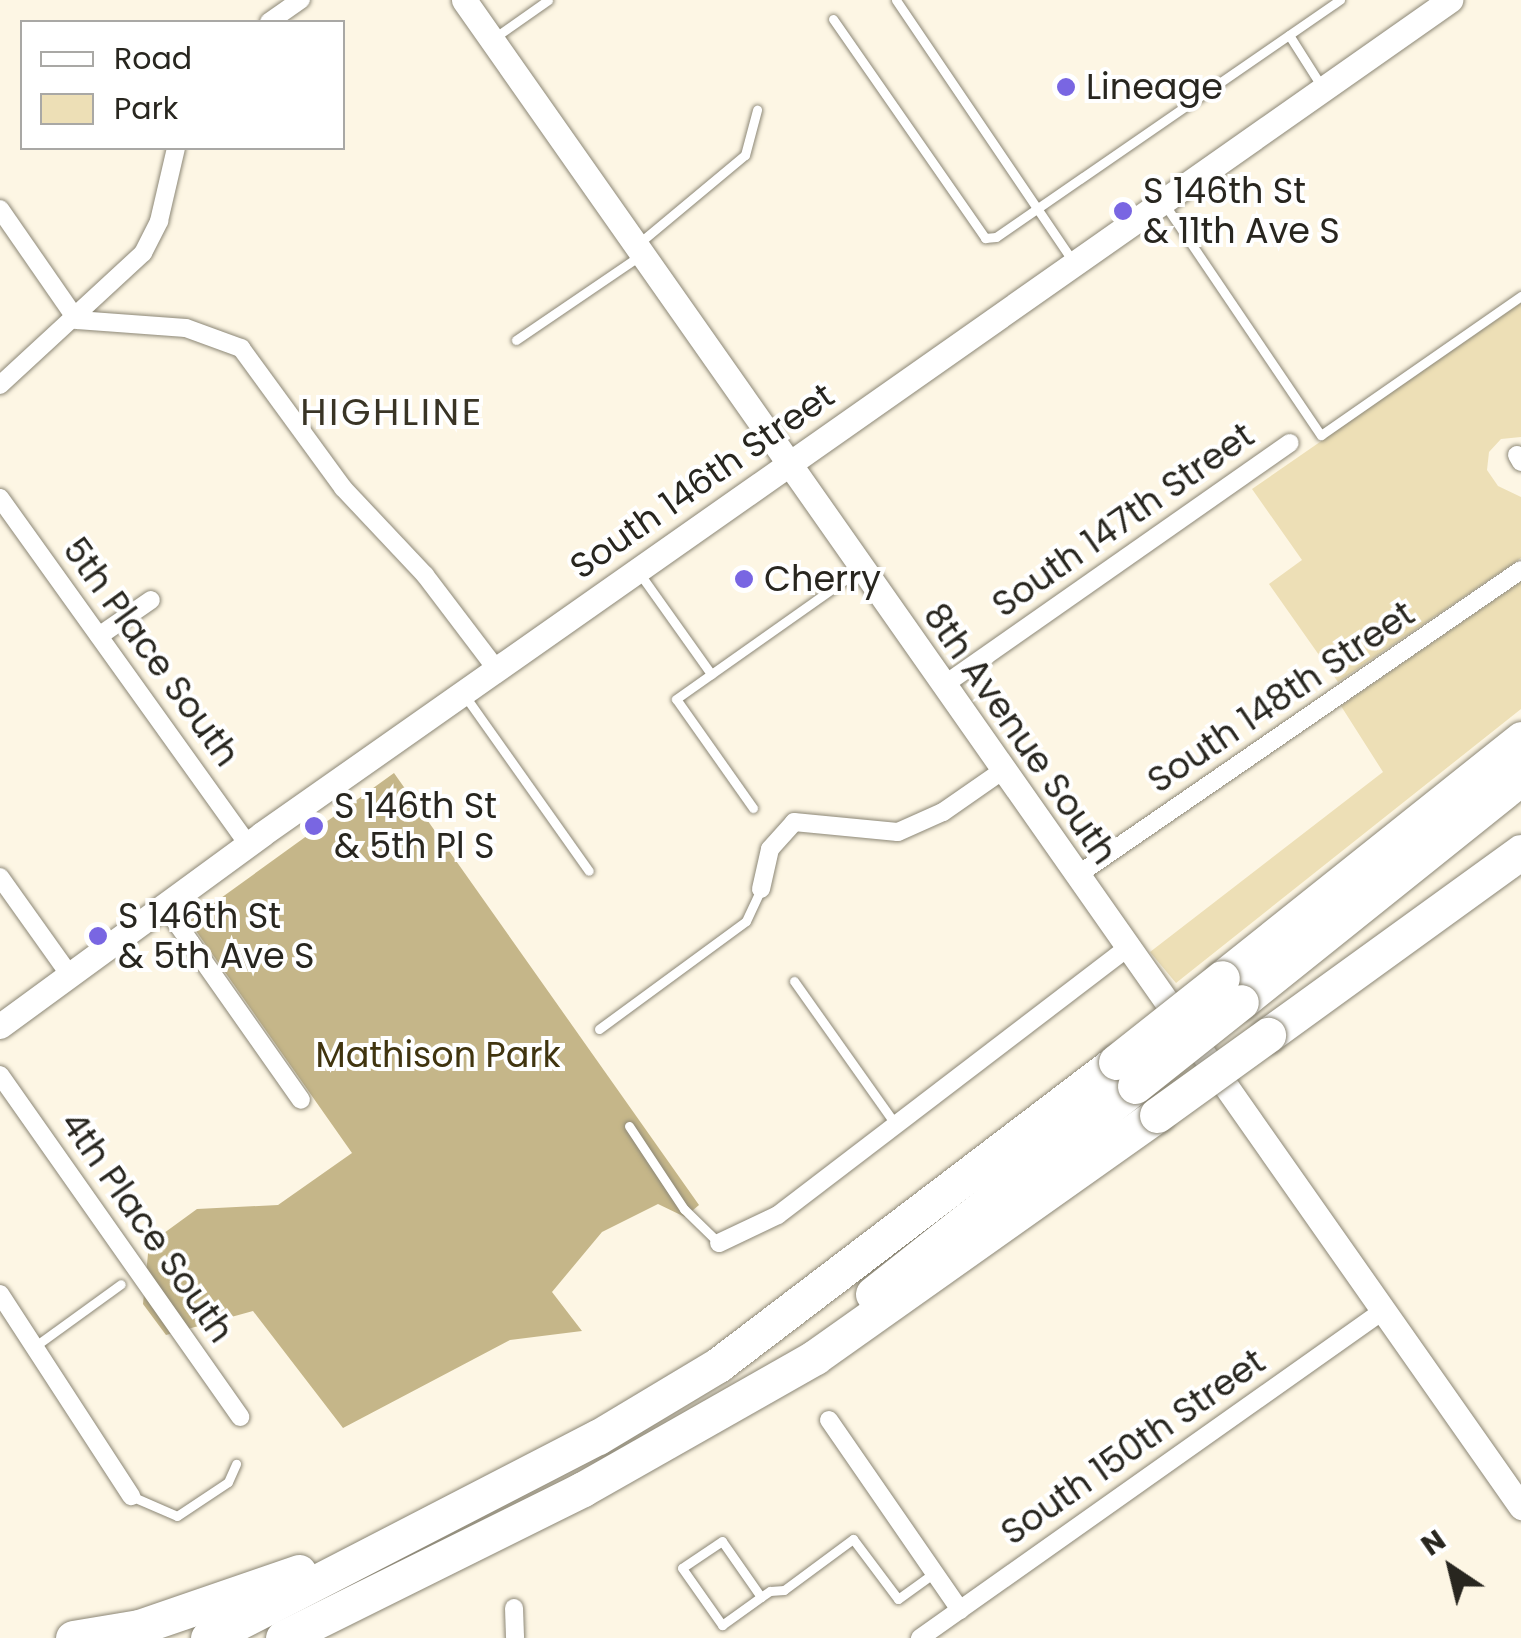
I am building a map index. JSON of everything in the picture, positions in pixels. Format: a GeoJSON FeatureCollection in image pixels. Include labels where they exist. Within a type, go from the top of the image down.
{"type":"FeatureCollection","features":[{"type":"Feature","properties":{"kind":"highway"},"geometry":{"type":"LineString","coordinates":[[1232,990],[1521,739]]}},
{"type":"Feature","properties":{"kind":"highway"},"geometry":{"type":"LineString","coordinates":[[755,1388],[1126,1074],[1232,990],[1521,778]]}},
{"type":"Feature","properties":{"kind":"highway"},"geometry":{"type":"LineString","coordinates":[[282,1638],[582,1490],[875,1320],[1521,852]]}},
{"type":"Feature","properties":{"kind":"highway"},"geometry":{"type":"LineString","coordinates":[[208,1638],[433,1526],[718,1365],[1126,1074]]}},
{"type":"Feature","properties":{"kind":"highway"},"geometry":{"type":"LineString","coordinates":[[74,1638],[140,1627],[433,1526]]}},
{"type":"Feature","properties":{"kind":"highway"},"geometry":{"type":"LineString","coordinates":[[327,1638],[375,1611],[421,1570]]}},
{"type":"Feature","properties":{"kind":"street"},"geometry":{"type":"LineString","coordinates":[[273,20],[301,0]]}},
{"type":"Feature","properties":{"kind":"street","name":"8th Avenue South"},"geometry":{"type":"LineString","coordinates":[[464,0],[1521,1507]]}},
{"type":"Feature","properties":{"kind":"street","name":"South 146th Street"},"geometry":{"type":"LineString","coordinates":[[0,1026],[248,844],[1073,261],[1450,0]]}},
{"type":"Feature","properties":{"kind":"street"},"geometry":{"type":"LineString","coordinates":[[0,385],[78,320],[142,254],[159,221],[176,150]]}},
{"type":"Feature","properties":{"kind":"street"},"geometry":{"type":"LineString","coordinates":[[0,209],[78,320]]}},
{"type":"Feature","properties":{"kind":"street"},"geometry":{"type":"LineString","coordinates":[[78,320],[186,328],[241,348],[343,488],[424,575],[498,670]]}},
{"type":"Feature","properties":{"kind":"street","name":"South 147th Street"},"geometry":{"type":"LineString","coordinates":[[944,685],[1290,444]]}},
{"type":"Feature","properties":{"kind":"street","name":"5th Place South"},"geometry":{"type":"LineString","coordinates":[[0,498],[248,844]]}},
{"type":"Feature","properties":{"kind":"street","name":"South 148th Street"},"geometry":{"type":"LineString","coordinates":[[1076,876],[1521,570]]}},
{"type":"Feature","properties":{"kind":"street"},"geometry":{"type":"LineString","coordinates":[[99,636],[151,600]]}},
{"type":"Feature","properties":{"kind":"street"},"geometry":{"type":"LineString","coordinates":[[761,890],[770,849],[794,822],[898,832],[943,812],[1002,771]]}},
{"type":"Feature","properties":{"kind":"street"},"geometry":{"type":"LineString","coordinates":[[0,876],[69,974]]}},
{"type":"Feature","properties":{"kind":"street"},"geometry":{"type":"LineString","coordinates":[[164,905],[301,1100]]}},
{"type":"Feature","properties":{"kind":"street"},"geometry":{"type":"LineString","coordinates":[[719,1242],[778,1215],[1126,949]]}},
{"type":"Feature","properties":{"kind":"street","name":"4th Place South"},"geometry":{"type":"LineString","coordinates":[[0,1075],[240,1417]]}},
{"type":"Feature","properties":{"kind":"street"},"geometry":{"type":"LineString","coordinates":[[0,1294],[131,1496]]}},
{"type":"Feature","properties":{"kind":"street","name":"South 150th Street"},"geometry":{"type":"LineString","coordinates":[[920,1638],[1384,1310]]}},
{"type":"Feature","properties":{"kind":"street"},"geometry":{"type":"LineString","coordinates":[[829,1420],[960,1610]]}},
{"type":"Feature","properties":{"kind":"street"},"geometry":{"type":"LineString","coordinates":[[514,1608],[515,1638]]}},
{"type":"Feature","properties":{"kind":"lane"},"geometry":{"type":"LineString","coordinates":[[491,40],[548,0]]}},
{"type":"Feature","properties":{"kind":"lane"},"geometry":{"type":"LineString","coordinates":[[896,0],[1073,261]]}},
{"type":"Feature","properties":{"kind":"lane"},"geometry":{"type":"LineString","coordinates":[[833,19],[976,232],[996,237],[1340,0]]}},
{"type":"Feature","properties":{"kind":"lane"},"geometry":{"type":"LineString","coordinates":[[1289,34],[1322,87]]}},
{"type":"Feature","properties":{"kind":"lane"},"geometry":{"type":"LineString","coordinates":[[516,340],[639,250],[745,155],[756,110]]}},
{"type":"Feature","properties":{"kind":"lane"},"geometry":{"type":"LineString","coordinates":[[1162,200],[1321,435],[1521,296]]}},
{"type":"Feature","properties":{"kind":"lane"},"geometry":{"type":"LineString","coordinates":[[753,808],[676,699],[862,568]]}},
{"type":"Feature","properties":{"kind":"lane"},"geometry":{"type":"LineString","coordinates":[[637,570],[711,674]]}},
{"type":"Feature","properties":{"kind":"lane"},"geometry":{"type":"LineString","coordinates":[[464,694],[589,871]]}},
{"type":"Feature","properties":{"kind":"lane"},"geometry":{"type":"LineString","coordinates":[[599,1030],[746,922],[759,904],[761,890]]}},
{"type":"Feature","properties":{"kind":"lane"},"geometry":{"type":"LineString","coordinates":[[794,981],[896,1125]]}},
{"type":"Feature","properties":{"kind":"lane"},"geometry":{"type":"LineString","coordinates":[[629,1126],[684,1209],[719,1242]]}},
{"type":"Feature","properties":{"kind":"lane"},"geometry":{"type":"LineString","coordinates":[[34,1347],[121,1284]]}},
{"type":"Feature","properties":{"kind":"lane"},"geometry":{"type":"LineString","coordinates":[[131,1496],[176,1516],[228,1482],[236,1464]]}},
{"type":"Feature","properties":{"kind":"lane"},"geometry":{"type":"LineString","coordinates":[[761,1598],[722,1541],[682,1568],[722,1625],[761,1598],[784,1590],[853,1539],[898,1600],[934,1573]]}},
{"type":"Feature","properties":{"kind":"green space"},"geometry":{"type":"Polygon","coordinates":[[[1521,303],[1521,437],[1501,439],[1489,452],[1487,470],[1498,486],[1521,497],[1521,558],[1338,682],[1269,584],[1302,560],[1252,489],[1521,303]]]}},
{"type":"Feature","properties":{"kind":"green space"},"geometry":{"type":"Polygon","coordinates":[[[1521,582],[1521,709],[1176,983],[1150,952],[1383,772],[1341,706],[1521,582]]]}},
{"type":"Feature","properties":{"kind":"green space","name":"Mathison Park"},"geometry":{"type":"Polygon","coordinates":[[[394,773],[699,1205],[685,1217],[658,1204],[602,1232],[552,1292],[582,1331],[510,1340],[343,1428],[253,1311],[166,1335],[143,1304],[149,1244],[197,1209],[278,1205],[352,1153],[189,921],[394,773]]]}},
{"type":"Feature","properties":{"kind":"place","name":"Lineage"},"geometry":{"type":"Point","coordinates":[1066,87]}},
{"type":"Feature","properties":{"kind":"place","name":"S 146th St & 11th Ave S"},"geometry":{"type":"Point","coordinates":[1123,211]}},
{"type":"Feature","properties":{"kind":"place","name":"Cherry"},"geometry":{"type":"Point","coordinates":[744,579]}},
{"type":"Feature","properties":{"kind":"place","name":"S 146th St & 5th Pl S"},"geometry":{"type":"Point","coordinates":[314,826]}},
{"type":"Feature","properties":{"kind":"place","name":"S 146th St & 5th Ave S"},"geometry":{"type":"Point","coordinates":[98,936]}},
{"type":"Feature","properties":{"kind":"district","name":"HIGHLINE"},"geometry":{"type":"Point","coordinates":[392,412]}}]}
